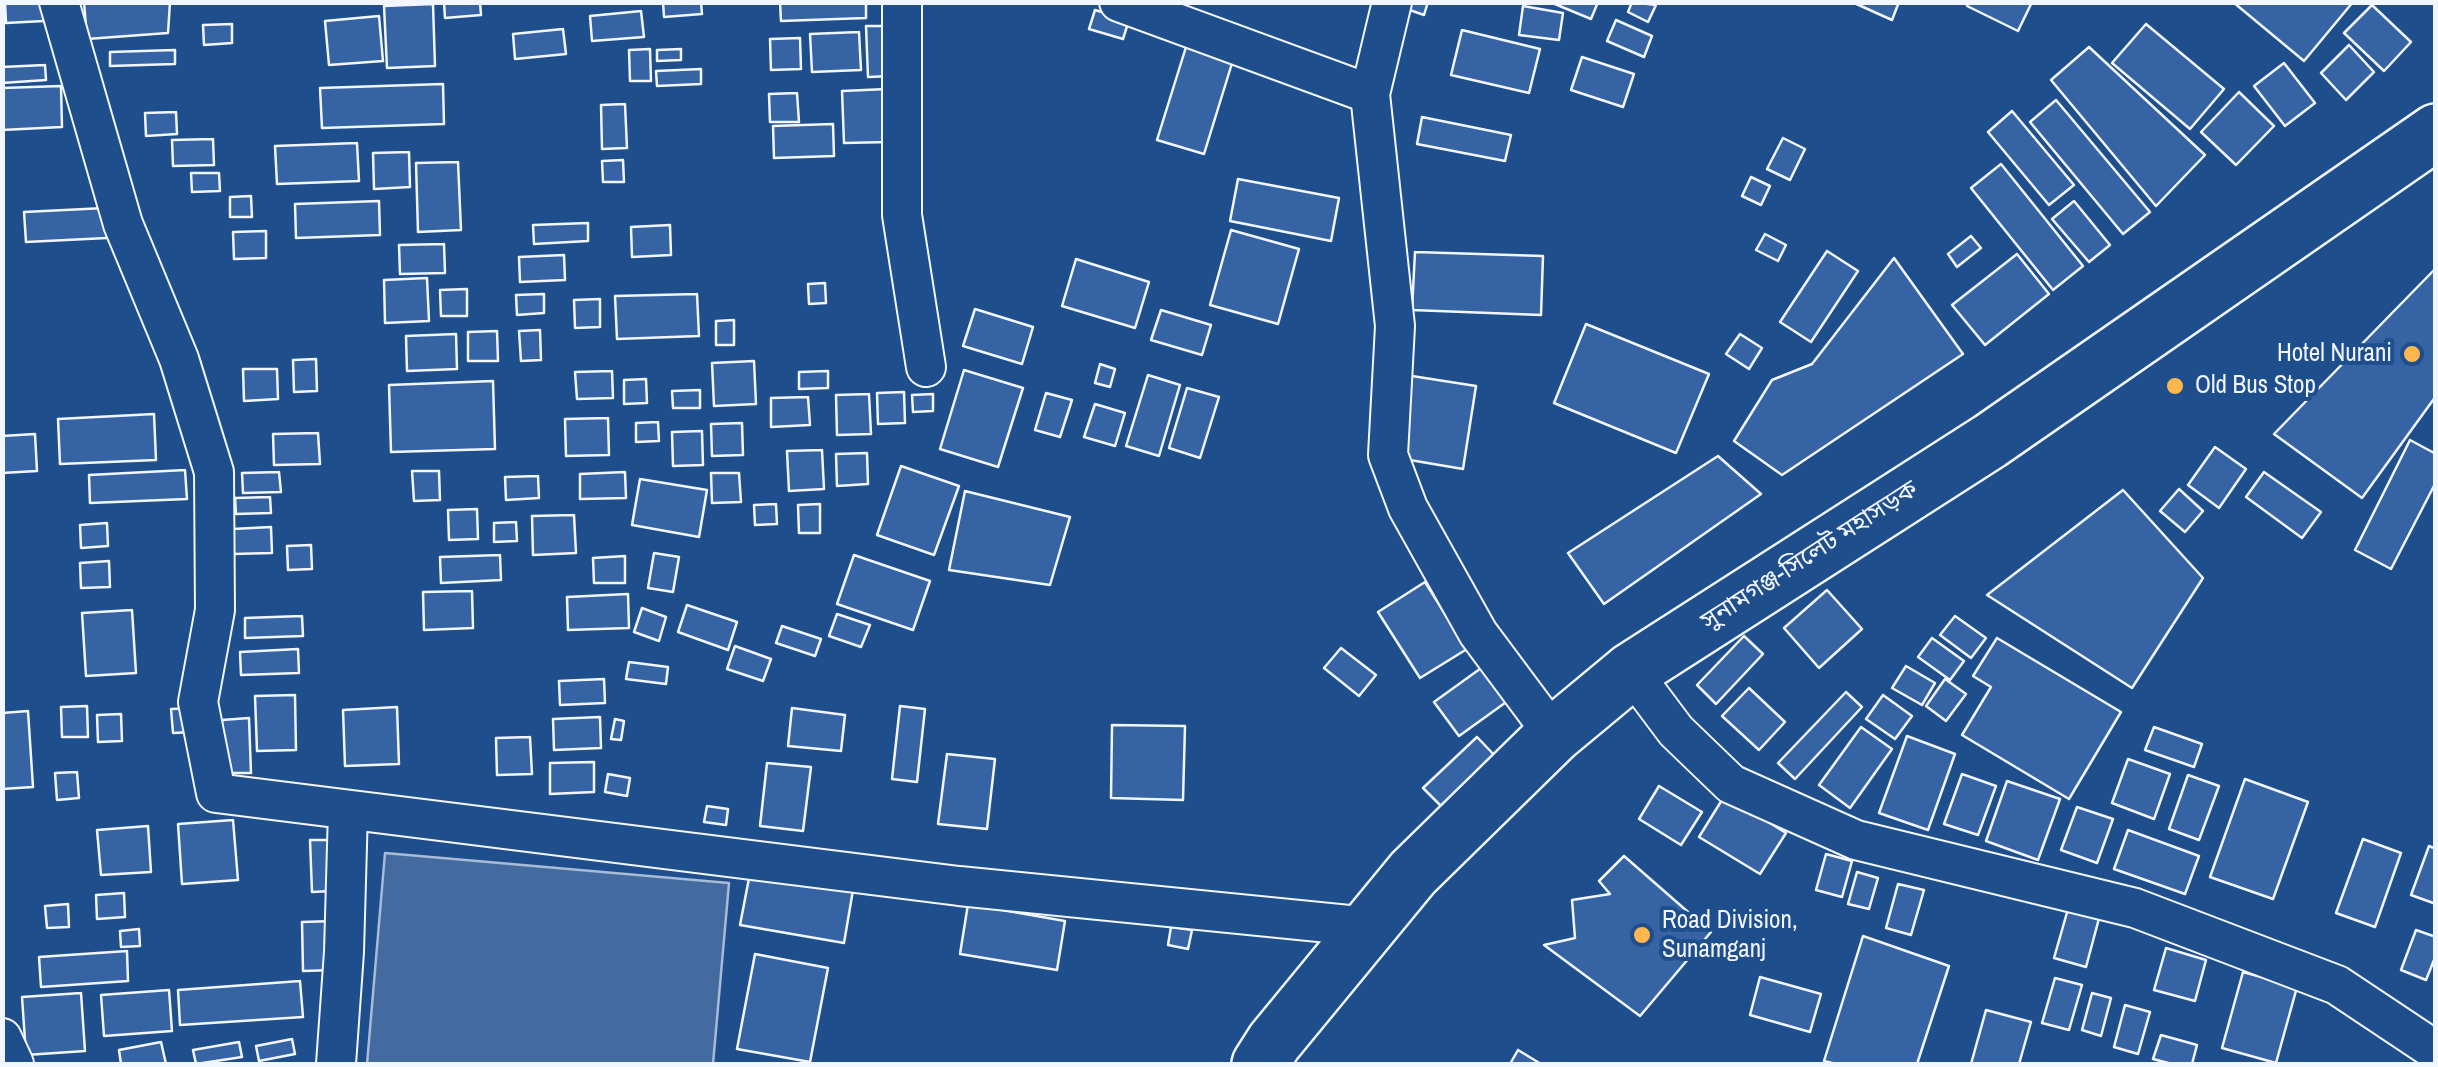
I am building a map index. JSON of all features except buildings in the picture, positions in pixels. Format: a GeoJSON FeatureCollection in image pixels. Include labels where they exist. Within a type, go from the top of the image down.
{"type":"FeatureCollection","features":[{"type":"Feature","properties":{"kind":"main road","name":"সুনামগঞ্জ-সিলেট মহাসড়ক"},"geometry":{"type":"LineString","coordinates":[[1260,1064],[1413,873],[1554,735],[1631,672],[1990,441],[2426,151]]}},
{"type":"Feature","properties":{"kind":"street"},"geometry":{"type":"LineString","coordinates":[[60,2],[123,224],[179,358],[214,472],[215,610],[198,702],[216,793],[959,886],[1368,927]]}},
{"type":"Feature","properties":{"kind":"street"},"geometry":{"type":"LineString","coordinates":[[902,2],[902,216],[926,366]]}},
{"type":"Feature","properties":{"kind":"street"},"geometry":{"type":"LineString","coordinates":[[1119,2],[1370,94]]}},
{"type":"Feature","properties":{"kind":"street"},"geometry":{"type":"LineString","coordinates":[[1392,2],[1370,94],[1395,326],[1388,455],[1408,508],[1478,633],[1554,735]]}},
{"type":"Feature","properties":{"kind":"street"},"geometry":{"type":"LineString","coordinates":[[1631,672],[1676,732],[1731,784],[1856,840],[2135,908],[2336,985],[2436,1050]]}},
{"type":"Feature","properties":{"kind":"street"},"geometry":{"type":"LineString","coordinates":[[336,1064],[348,810]]}},
{"type":"Feature","properties":{"kind":"street"},"geometry":{"type":"LineString","coordinates":[[2,1038],[14,1064]]}},
{"type":"Feature","properties":{"kind":"water"},"geometry":{"type":"Polygon","coordinates":[[[385,853],[729,883],[713,1064],[367,1064],[385,853]]]}},
{"type":"Feature","properties":{"kind":"place","name":"Hotel Nurani"},"geometry":{"type":"Point","coordinates":[2412,354]}},
{"type":"Feature","properties":{"kind":"place","name":"Old Bus Stop"},"geometry":{"type":"Point","coordinates":[2175,386]}},
{"type":"Feature","properties":{"kind":"place","name":"Road Division, Sunamganj"},"geometry":{"type":"Point","coordinates":[1642,935]}}]}
